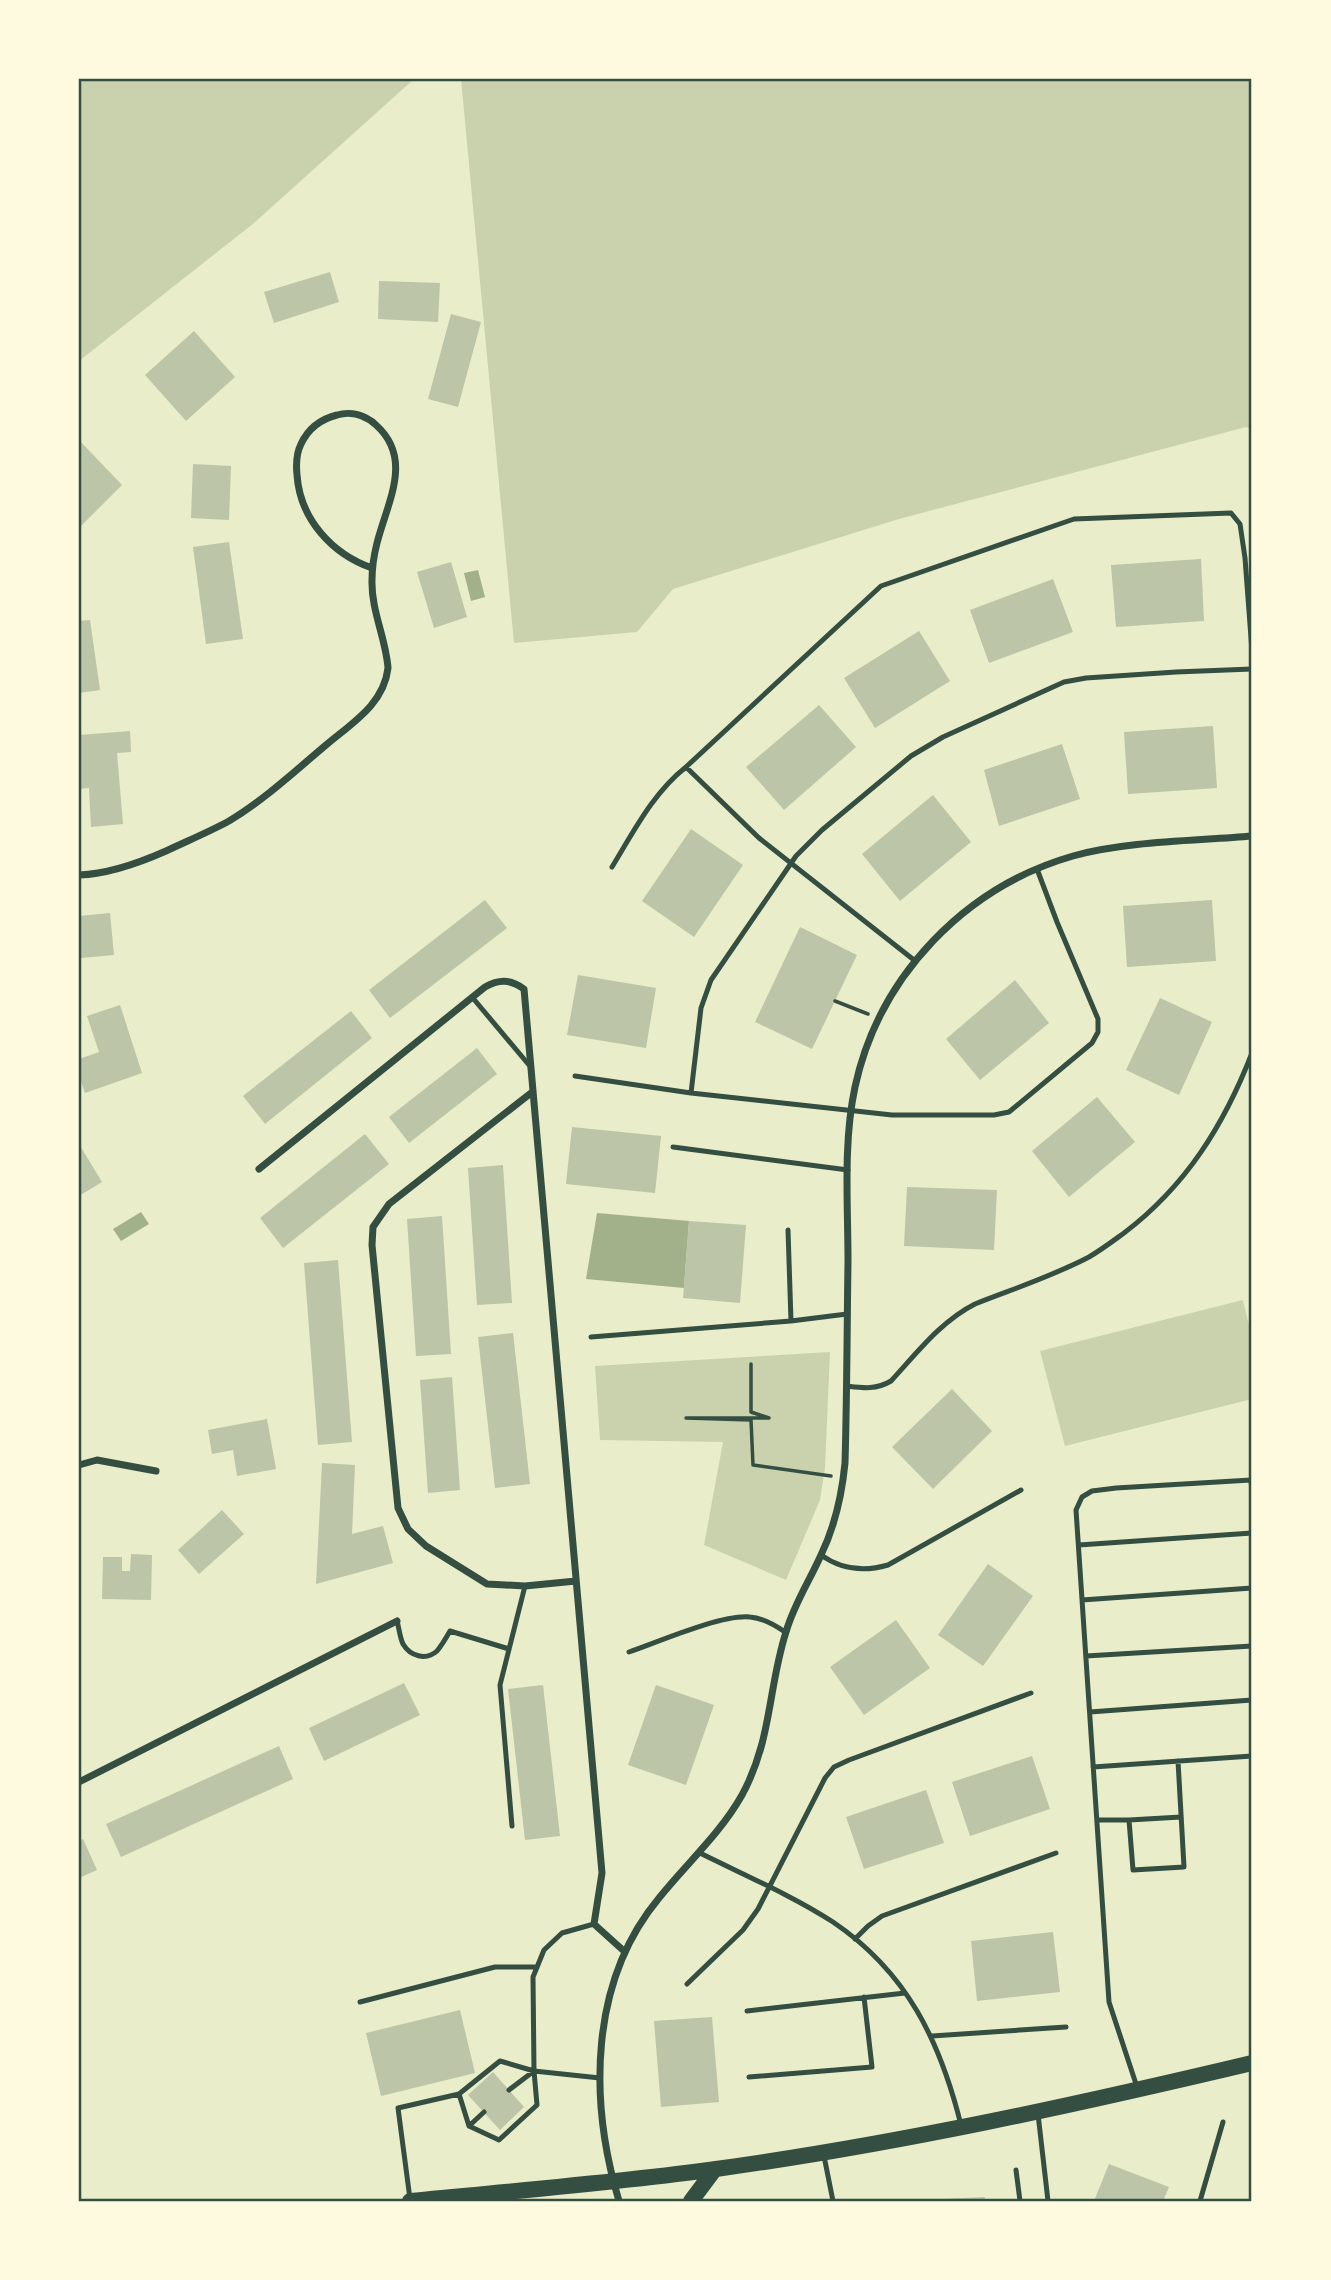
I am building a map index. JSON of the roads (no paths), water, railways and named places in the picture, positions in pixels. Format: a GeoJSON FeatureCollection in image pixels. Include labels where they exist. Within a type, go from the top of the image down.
{"type":"FeatureCollection","features":[{"type":"Feature","properties":{"kind":"main road"},"geometry":{"type":"LineString","coordinates":[[410,2201],[715,2169],[823,2152],[961,2127],[1252,2063]]}},
{"type":"Feature","properties":{"kind":"main road"},"geometry":{"type":"LineString","coordinates":[[691,2201],[715,2169]]}},
{"type":"Feature","properties":{"kind":"street"},"geometry":{"type":"LineString","coordinates":[[79,875],[111,870],[148,858],[230,820],[278,786],[375,702],[383,691],[388,668],[372,590],[372,568],[377,541],[397,477],[395,454],[386,436],[372,421],[353,414],[334,415],[315,426],[302,442],[296,461],[299,493],[312,522],[331,544],[351,559],[372,568]]}},
{"type":"Feature","properties":{"kind":"street"},"geometry":{"type":"LineString","coordinates":[[619,2201],[605,2132],[600,2078],[602,2033],[607,2006],[625,1952],[646,1915],[731,1814],[754,1770],[765,1736],[785,1632],[821,1555],[836,1514],[844,1478],[851,1111],[859,1072],[879,1018],[914,960],[934,939],[964,912],[998,889],[1037,869],[1102,850],[1252,836]]}},
{"type":"Feature","properties":{"kind":"street"},"geometry":{"type":"LineString","coordinates":[[259,1169],[472,997],[497,980],[514,983],[523,989],[601,1873],[594,1924],[625,1952]]}},
{"type":"Feature","properties":{"kind":"street"},"geometry":{"type":"LineString","coordinates":[[531,1093],[389,1204],[373,1227],[372,1245],[398,1508],[408,1530],[426,1546],[486,1584],[525,1586],[576,1581]]}},
{"type":"Feature","properties":{"kind":"street"},"geometry":{"type":"LineString","coordinates":[[79,1465],[97,1460],[156,1471]]}},
{"type":"Feature","properties":{"kind":"street"},"geometry":{"type":"LineString","coordinates":[[79,1782],[397,1622]]}},
{"type":"Feature","properties":{"kind":"lane"},"geometry":{"type":"LineString","coordinates":[[612,867],[668,781],[881,586],[1074,519],[1231,513],[1240,524],[1252,651]]}},
{"type":"Feature","properties":{"kind":"lane"},"geometry":{"type":"LineString","coordinates":[[691,1093],[701,1008],[707,987],[790,864],[822,830],[925,747],[1064,682],[1086,678],[1252,669]]}},
{"type":"Feature","properties":{"kind":"lane"},"geometry":{"type":"LineString","coordinates":[[686,767],[759,838],[914,960]]}},
{"type":"Feature","properties":{"kind":"lane"},"geometry":{"type":"LineString","coordinates":[[575,1076],[691,1093],[892,1115],[1004,1114],[1092,1043],[1098,1032],[1098,1019],[1037,869]]}},
{"type":"Feature","properties":{"kind":"lane"},"geometry":{"type":"LineString","coordinates":[[472,997],[529,1065]]}},
{"type":"Feature","properties":{"kind":"lane"},"geometry":{"type":"LineString","coordinates":[[847,1386],[883,1386],[959,1313],[1091,1256],[1136,1223],[1175,1186],[1206,1147],[1230,1105],[1252,1053]]}},
{"type":"Feature","properties":{"kind":"lane"},"geometry":{"type":"LineString","coordinates":[[674,1147],[848,1170]]}},
{"type":"Feature","properties":{"kind":"lane"},"geometry":{"type":"LineString","coordinates":[[788,1230],[791,1321]]}},
{"type":"Feature","properties":{"kind":"lane"},"geometry":{"type":"LineString","coordinates":[[591,1337],[847,1314]]}},
{"type":"Feature","properties":{"kind":"lane"},"geometry":{"type":"LineString","coordinates":[[1138,2090],[1109,2002],[1076,1510],[1082,1497],[1092,1491],[1116,1488],[1251,1479],[1252,1493]]}},
{"type":"Feature","properties":{"kind":"lane"},"geometry":{"type":"LineString","coordinates":[[821,1555],[836,1564],[853,1569],[888,1565],[1021,1490]]}},
{"type":"Feature","properties":{"kind":"lane"},"geometry":{"type":"LineString","coordinates":[[1079,1545],[1252,1533]]}},
{"type":"Feature","properties":{"kind":"lane"},"geometry":{"type":"LineString","coordinates":[[512,1826],[500,1685],[525,1586]]}},
{"type":"Feature","properties":{"kind":"lane"},"geometry":{"type":"LineString","coordinates":[[1082,1600],[1252,1588]]}},
{"type":"Feature","properties":{"kind":"lane"},"geometry":{"type":"LineString","coordinates":[[629,1652],[733,1618],[757,1618],[785,1632]]}},
{"type":"Feature","properties":{"kind":"lane"},"geometry":{"type":"LineString","coordinates":[[397,1622],[402,1642],[410,1652],[418,1656],[428,1656],[436,1651],[450,1632],[509,1649]]}},
{"type":"Feature","properties":{"kind":"lane"},"geometry":{"type":"LineString","coordinates":[[1086,1656],[1252,1646]]}},
{"type":"Feature","properties":{"kind":"lane"},"geometry":{"type":"LineString","coordinates":[[687,1984],[743,1930],[770,1888],[825,1778],[834,1768],[849,1760],[1031,1693]]}},
{"type":"Feature","properties":{"kind":"lane"},"geometry":{"type":"LineString","coordinates":[[1090,1712],[1252,1700]]}},
{"type":"Feature","properties":{"kind":"lane"},"geometry":{"type":"LineString","coordinates":[[1093,1767],[1252,1756]]}},
{"type":"Feature","properties":{"kind":"lane"},"geometry":{"type":"LineString","coordinates":[[1129,1820],[1133,1870],[1184,1867],[1178,1761]]}},
{"type":"Feature","properties":{"kind":"lane"},"geometry":{"type":"LineString","coordinates":[[1097,1820],[1181,1817]]}},
{"type":"Feature","properties":{"kind":"lane"},"geometry":{"type":"LineString","coordinates":[[700,1853],[813,1911],[855,1939],[884,1967],[920,2013],[932,2036],[948,2078],[961,2127]]}},
{"type":"Feature","properties":{"kind":"lane"},"geometry":{"type":"LineString","coordinates":[[855,1939],[867,1926],[883,1916],[1056,1853]]}},
{"type":"Feature","properties":{"kind":"lane"},"geometry":{"type":"LineString","coordinates":[[459,2094],[469,2126],[499,2140],[537,2105],[533,1977],[544,1950],[562,1933],[594,1924]]}},
{"type":"Feature","properties":{"kind":"lane"},"geometry":{"type":"LineString","coordinates":[[360,2003],[495,1967],[537,1967]]}},
{"type":"Feature","properties":{"kind":"lane"},"geometry":{"type":"LineString","coordinates":[[747,2011],[905,1993]]}},
{"type":"Feature","properties":{"kind":"lane"},"geometry":{"type":"LineString","coordinates":[[749,2077],[872,2067],[864,1997]]}},
{"type":"Feature","properties":{"kind":"lane"},"geometry":{"type":"LineString","coordinates":[[932,2036],[1066,2027]]}},
{"type":"Feature","properties":{"kind":"lane"},"geometry":{"type":"LineString","coordinates":[[410,2201],[398,2108],[459,2094],[500,2061],[534,2071],[600,2078]]}},
{"type":"Feature","properties":{"kind":"lane"},"geometry":{"type":"LineString","coordinates":[[509,2090],[534,2071]]}},
{"type":"Feature","properties":{"kind":"lane"},"geometry":{"type":"LineString","coordinates":[[1038,2111],[1048,2201]]}},
{"type":"Feature","properties":{"kind":"lane"},"geometry":{"type":"LineString","coordinates":[[469,2126],[484,2112]]}},
{"type":"Feature","properties":{"kind":"lane"},"geometry":{"type":"LineString","coordinates":[[1200,2201],[1223,2122]]}},
{"type":"Feature","properties":{"kind":"lane"},"geometry":{"type":"LineString","coordinates":[[823,2152],[833,2201]]}},
{"type":"Feature","properties":{"kind":"lane"},"geometry":{"type":"LineString","coordinates":[[1016,2170],[1020,2201]]}}]}
